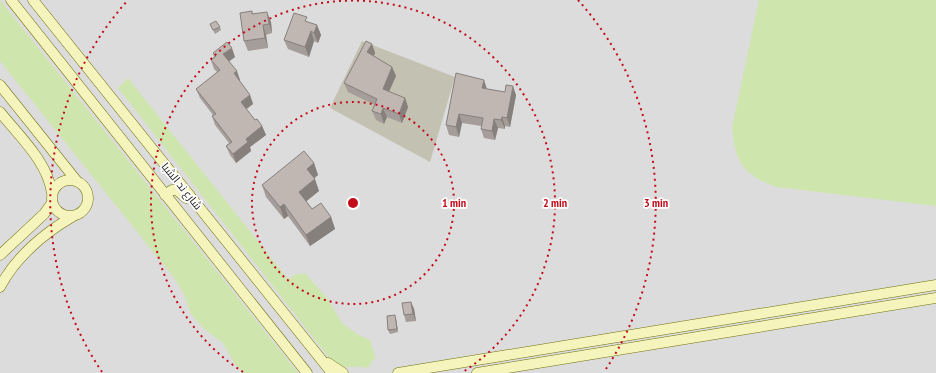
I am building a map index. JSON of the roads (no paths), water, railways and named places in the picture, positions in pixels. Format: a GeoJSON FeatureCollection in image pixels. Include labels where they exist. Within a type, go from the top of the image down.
{"type":"FeatureCollection","features":[{"type":"Feature","properties":{"kind":"street","name":"شارع ند الشبا"},"geometry":{"type":"LineString","coordinates":[[11,0],[307,373]]}},
{"type":"Feature","properties":{"kind":"street","name":"شارع ند الشبا"},"geometry":{"type":"LineString","coordinates":[[33,0],[332,373]]}},
{"type":"Feature","properties":{"kind":"street"},"geometry":{"type":"LineString","coordinates":[[0,85],[76,180],[85,187],[88,192],[88,203],[82,212],[54,229],[20,258],[0,287]]}},
{"type":"Feature","properties":{"kind":"street"},"geometry":{"type":"LineString","coordinates":[[0,112],[41,164],[49,178],[52,198],[59,213],[72,217]]}},
{"type":"Feature","properties":{"kind":"street"},"geometry":{"type":"LineString","coordinates":[[0,255],[38,219],[52,198],[56,186],[61,182],[76,180]]}},
{"type":"Feature","properties":{"kind":"street"},"geometry":{"type":"LineString","coordinates":[[165,195],[172,190],[178,190],[193,205],[199,207]]}},
{"type":"Feature","properties":{"kind":"street"},"geometry":{"type":"LineString","coordinates":[[398,373],[936,285]]}},
{"type":"Feature","properties":{"kind":"street"},"geometry":{"type":"LineString","coordinates":[[477,373],[936,298]]}},
{"type":"Feature","properties":{"kind":"street"},"geometry":{"type":"LineString","coordinates":[[804,307],[805,319]]}},
{"type":"Feature","properties":{"kind":"street"},"geometry":{"type":"LineString","coordinates":[[320,357],[343,373]]}},
{"type":"Feature","properties":{"kind":"street"},"geometry":{"type":"LineString","coordinates":[[414,373],[425,368]]}}]}
